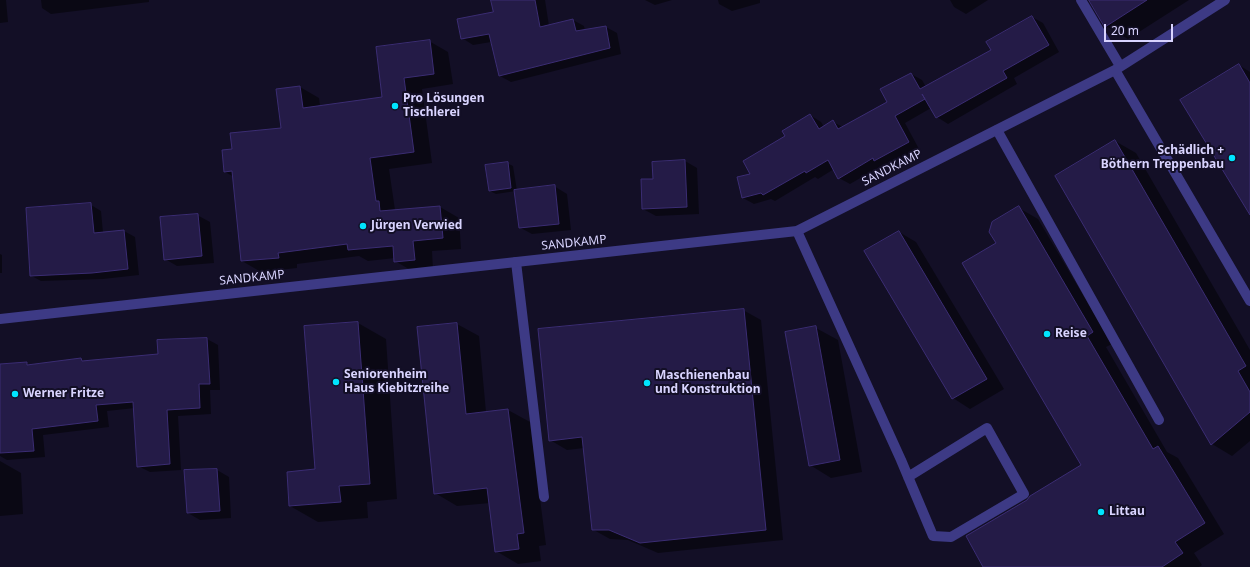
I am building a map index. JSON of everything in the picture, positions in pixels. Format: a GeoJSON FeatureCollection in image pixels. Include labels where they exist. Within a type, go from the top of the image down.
{"type":"FeatureCollection","features":[{"type":"Feature","properties":{"kind":"street"},"geometry":{"type":"LineString","coordinates":[[1080,0],[1250,301]]}},
{"type":"Feature","properties":{"kind":"street","name":"SANDKAMP"},"geometry":{"type":"LineString","coordinates":[[0,319],[797,231],[1118,68],[1224,0]]}},
{"type":"Feature","properties":{"kind":"street"},"geometry":{"type":"LineString","coordinates":[[997,130],[1159,420]]}},
{"type":"Feature","properties":{"kind":"street"},"geometry":{"type":"LineString","coordinates":[[797,231],[933,536],[951,537],[1024,494],[987,428],[908,477]]}},
{"type":"Feature","properties":{"kind":"street"},"geometry":{"type":"LineString","coordinates":[[516,262],[544,497]]}},
{"type":"Feature","properties":{"kind":"building"},"geometry":{"type":"Polygon","coordinates":[[[491,0],[535,0],[540,27],[573,19],[576,31],[606,26],[610,48],[499,76],[489,34],[461,39],[457,19],[493,12],[491,0]]]}},
{"type":"Feature","properties":{"kind":"building"},"geometry":{"type":"Polygon","coordinates":[[[1089,0],[1147,0],[1105,27],[1089,0]]]}},
{"type":"Feature","properties":{"kind":"building"},"geometry":{"type":"Polygon","coordinates":[[[1032,16],[1049,45],[1003,71],[1007,78],[936,118],[925,99],[895,116],[909,142],[874,161],[873,158],[838,179],[828,160],[806,173],[805,171],[763,195],[761,193],[742,198],[737,177],[750,174],[743,161],[785,136],[782,131],[810,114],[819,129],[833,120],[838,129],[887,102],[880,89],[911,73],[920,89],[991,50],[986,42],[1032,16]]]}},
{"type":"Feature","properties":{"kind":"building"},"geometry":{"type":"Polygon","coordinates":[[[430,40],[434,74],[404,78],[414,152],[370,158],[376,201],[379,201],[380,211],[440,206],[443,238],[413,241],[415,260],[394,262],[393,246],[348,250],[347,244],[278,253],[279,258],[241,261],[232,171],[224,172],[222,150],[232,149],[230,133],[281,128],[276,89],[300,86],[303,108],[382,97],[376,47],[430,40]]]}},
{"type":"Feature","properties":{"kind":"building","name":"Schädlich + Böthern Treppenbau"},"geometry":{"type":"Polygon","coordinates":[[[1239,64],[1250,83],[1250,215],[1180,100],[1239,64]]]}},
{"type":"Feature","properties":{"kind":"building"},"geometry":{"type":"Polygon","coordinates":[[[1115,140],[1246,366],[1238,371],[1250,392],[1250,412],[1211,445],[1055,176],[1115,140]]]}},
{"type":"Feature","properties":{"kind":"building"},"geometry":{"type":"Polygon","coordinates":[[[685,160],[687,207],[642,209],[641,179],[653,179],[652,162],[685,160]]]}},
{"type":"Feature","properties":{"kind":"building"},"geometry":{"type":"Polygon","coordinates":[[[508,162],[511,188],[489,191],[485,165],[508,162]]]}},
{"type":"Feature","properties":{"kind":"building"},"geometry":{"type":"Polygon","coordinates":[[[555,185],[559,224],[519,228],[514,190],[555,185]]]}},
{"type":"Feature","properties":{"kind":"building"},"geometry":{"type":"Polygon","coordinates":[[[91,203],[94,233],[124,230],[128,269],[92,273],[30,276],[26,208],[91,203]]]}},
{"type":"Feature","properties":{"kind":"building"},"geometry":{"type":"Polygon","coordinates":[[[1019,206],[1093,332],[1087,336],[1153,449],[1158,446],[1205,523],[1175,542],[1183,553],[1162,567],[983,567],[966,536],[1027,500],[1030,496],[1081,465],[962,263],[996,243],[989,232],[992,222],[1019,206]]]}},
{"type":"Feature","properties":{"kind":"building"},"geometry":{"type":"Polygon","coordinates":[[[198,214],[202,256],[164,260],[160,217],[198,214]]]}},
{"type":"Feature","properties":{"kind":"building"},"geometry":{"type":"Polygon","coordinates":[[[899,231],[987,379],[952,399],[864,251],[899,231]]]}},
{"type":"Feature","properties":{"kind":"building","name":"Maschienenbau und Konstruktion"},"geometry":{"type":"Polygon","coordinates":[[[744,309],[766,530],[640,543],[609,530],[592,530],[582,437],[549,441],[538,329],[744,309]]]}},
{"type":"Feature","properties":{"kind":"building","name":"Seniorenheim Haus Kiebitzreihe"},"geometry":{"type":"Polygon","coordinates":[[[358,322],[370,484],[339,486],[341,502],[289,506],[287,472],[315,469],[304,326],[358,322]]]}},
{"type":"Feature","properties":{"kind":"building"},"geometry":{"type":"Polygon","coordinates":[[[457,323],[466,414],[508,409],[524,533],[517,534],[519,549],[495,552],[487,488],[434,494],[417,327],[457,323]]]}},
{"type":"Feature","properties":{"kind":"building"},"geometry":{"type":"Polygon","coordinates":[[[816,326],[840,460],[809,466],[785,332],[816,326]]]}},
{"type":"Feature","properties":{"kind":"building"},"geometry":{"type":"Polygon","coordinates":[[[207,338],[210,384],[199,384],[200,408],[167,410],[170,464],[137,467],[133,402],[96,405],[98,421],[32,429],[34,451],[0,453],[0,364],[27,362],[27,365],[81,358],[82,361],[158,354],[157,340],[207,338]]]}},
{"type":"Feature","properties":{"kind":"building"},"geometry":{"type":"Polygon","coordinates":[[[217,469],[220,511],[187,513],[184,470],[217,469]]]}},
{"type":"Feature","properties":{"kind":"place","name":"Pro Lösungen Tischlerei"},"geometry":{"type":"Point","coordinates":[395,106]}},
{"type":"Feature","properties":{"kind":"place","name":"Schädlich + Böthern Treppenbau"},"geometry":{"type":"Point","coordinates":[1232,158]}},
{"type":"Feature","properties":{"kind":"place","name":"Jürgen Verwied"},"geometry":{"type":"Point","coordinates":[363,226]}},
{"type":"Feature","properties":{"kind":"place","name":"Reise"},"geometry":{"type":"Point","coordinates":[1047,334]}},
{"type":"Feature","properties":{"kind":"place","name":"Seniorenheim Haus Kiebitzreihe"},"geometry":{"type":"Point","coordinates":[336,382]}},
{"type":"Feature","properties":{"kind":"place","name":"Maschienenbau und Konstruktion"},"geometry":{"type":"Point","coordinates":[647,383]}},
{"type":"Feature","properties":{"kind":"place","name":"Werner Fritze"},"geometry":{"type":"Point","coordinates":[15,394]}},
{"type":"Feature","properties":{"kind":"place","name":"Littau"},"geometry":{"type":"Point","coordinates":[1101,512]}}]}
